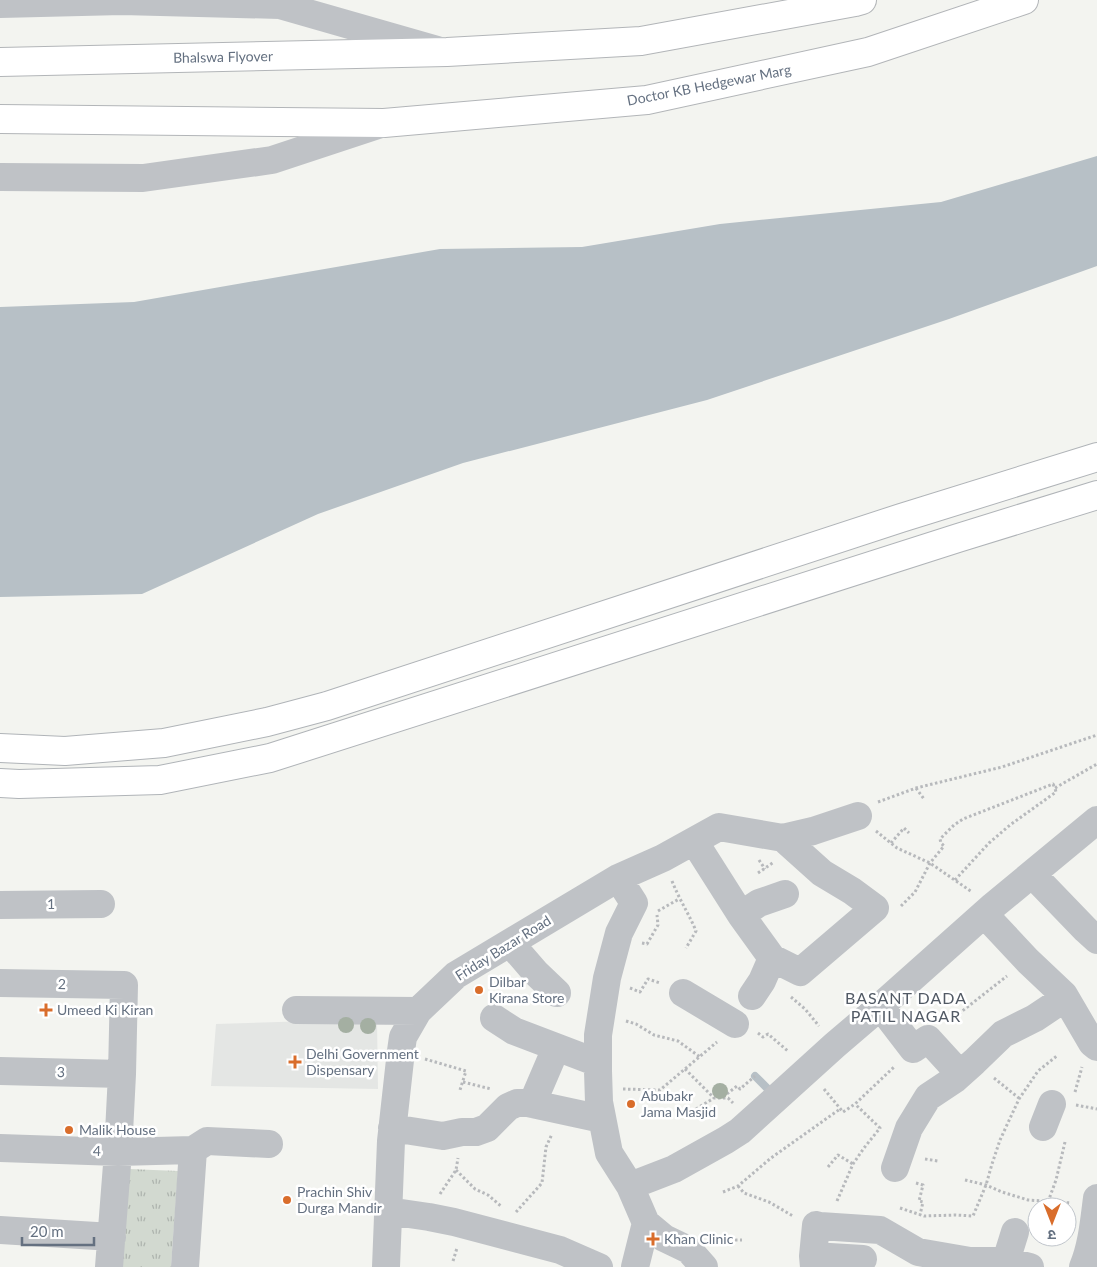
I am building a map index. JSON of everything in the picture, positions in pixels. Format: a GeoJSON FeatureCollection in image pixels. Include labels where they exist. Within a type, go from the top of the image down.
{"type":"FeatureCollection","features":[{"type":"Feature","properties":{"kind":"main road"},"geometry":{"type":"LineString","coordinates":[[446,52],[641,41],[862,0]]}},
{"type":"Feature","properties":{"kind":"main road","name":"Doctor KB Hedgewar Marg"},"geometry":{"type":"LineString","coordinates":[[384,123],[647,100],[868,52],[1024,0]]}},
{"type":"Feature","properties":{"kind":"main road","name":"Bhalswa Flyover"},"geometry":{"type":"LineString","coordinates":[[0,62],[446,52]]}},
{"type":"Feature","properties":{"kind":"main road"},"geometry":{"type":"LineString","coordinates":[[0,119],[384,123]]}},
{"type":"Feature","properties":{"kind":"main road"},"geometry":{"type":"LineString","coordinates":[[0,748],[65,751],[164,743],[267,722],[328,706],[901,518],[1097,457]]}},
{"type":"Feature","properties":{"kind":"main road"},"geometry":{"type":"LineString","coordinates":[[0,783],[160,780],[270,758],[958,538],[1097,496]]}},
{"type":"Feature","properties":{"kind":"street"},"geometry":{"type":"LineString","coordinates":[[0,4],[122,1],[280,6],[446,52]]}},
{"type":"Feature","properties":{"kind":"street"},"geometry":{"type":"LineString","coordinates":[[0,177],[144,178],[272,160],[384,123]]}},
{"type":"Feature","properties":{"kind":"street"},"geometry":{"type":"LineString","coordinates":[[783,838],[813,831],[858,816]]}},
{"type":"Feature","properties":{"kind":"street"},"geometry":{"type":"LineString","coordinates":[[630,1186],[674,1169],[740,1131],[988,910],[1097,820]]}},
{"type":"Feature","properties":{"kind":"street","name":"Friday Bazar Road"},"geometry":{"type":"LineString","coordinates":[[386,1267],[392,1128],[401,1051],[403,1038],[418,1011],[456,975],[618,878],[662,858],[719,827],[783,838]]}},
{"type":"Feature","properties":{"kind":"street"},"geometry":{"type":"LineString","coordinates":[[694,841],[779,970],[875,908],[822,872],[783,838]]}},
{"type":"Feature","properties":{"kind":"street"},"geometry":{"type":"LineString","coordinates":[[1032,874],[1093,930]]}},
{"type":"Feature","properties":{"kind":"street"},"geometry":{"type":"LineString","coordinates":[[618,878],[634,903],[619,933],[607,978],[601,1013],[598,1035],[598,1073],[599,1102],[602,1119],[610,1154],[630,1186],[646,1223],[664,1238],[689,1250],[704,1267]]}},
{"type":"Feature","properties":{"kind":"street"},"geometry":{"type":"LineString","coordinates":[[741,915],[759,903],[785,894]]}},
{"type":"Feature","properties":{"kind":"street","name":"1"},"geometry":{"type":"LineString","coordinates":[[0,905],[101,904]]}},
{"type":"Feature","properties":{"kind":"street"},"geometry":{"type":"LineString","coordinates":[[988,910],[1028,961],[1064,995],[1092,1044],[1097,1047]]}},
{"type":"Feature","properties":{"kind":"street"},"geometry":{"type":"LineString","coordinates":[[510,943],[536,973],[557,993]]}},
{"type":"Feature","properties":{"kind":"street","name":"2"},"geometry":{"type":"LineString","coordinates":[[0,983],[124,985],[122,1074]]}},
{"type":"Feature","properties":{"kind":"street"},"geometry":{"type":"LineString","coordinates":[[682,993],[746,1028]]}},
{"type":"Feature","properties":{"kind":"street"},"geometry":{"type":"LineString","coordinates":[[895,1168],[909,1128],[928,1097],[960,1074],[1003,1034],[1036,1018],[1065,998]]}},
{"type":"Feature","properties":{"kind":"street"},"geometry":{"type":"LineString","coordinates":[[880,1006],[920,1044],[960,1074]]}},
{"type":"Feature","properties":{"kind":"street"},"geometry":{"type":"LineString","coordinates":[[296,1010],[418,1011]]}},
{"type":"Feature","properties":{"kind":"street"},"geometry":{"type":"LineString","coordinates":[[494,1018],[514,1031],[556,1048],[598,1073]]}},
{"type":"Feature","properties":{"kind":"street"},"geometry":{"type":"LineString","coordinates":[[532,1104],[556,1048]]}},
{"type":"Feature","properties":{"kind":"street","name":"3"},"geometry":{"type":"LineString","coordinates":[[0,1071],[122,1074]]}},
{"type":"Feature","properties":{"kind":"street"},"geometry":{"type":"LineString","coordinates":[[109,1267],[122,1074]]}},
{"type":"Feature","properties":{"kind":"street"},"geometry":{"type":"LineString","coordinates":[[392,1128],[443,1136],[462,1132],[476,1132],[487,1128],[508,1107],[518,1103],[532,1104],[602,1119]]}},
{"type":"Feature","properties":{"kind":"street","name":"4"},"geometry":{"type":"LineString","coordinates":[[0,1148],[118,1152],[193,1150],[207,1141],[269,1144]]}},
{"type":"Feature","properties":{"kind":"street"},"geometry":{"type":"LineString","coordinates":[[185,1267],[193,1150]]}},
{"type":"Feature","properties":{"kind":"street"},"geometry":{"type":"LineString","coordinates":[[1083,1267],[1093,1230],[1097,1201]]}},
{"type":"Feature","properties":{"kind":"street"},"geometry":{"type":"LineString","coordinates":[[388,1211],[454,1222],[506,1225],[557,1258],[598,1267]]}},
{"type":"Feature","properties":{"kind":"street"},"geometry":{"type":"LineString","coordinates":[[635,1267],[646,1223]]}},
{"type":"Feature","properties":{"kind":"street"},"geometry":{"type":"LineString","coordinates":[[863,1260],[814,1262],[816,1225],[880,1230],[918,1252],[970,1261],[1018,1264],[1015,1232]]}},
{"type":"Feature","properties":{"kind":"street"},"geometry":{"type":"LineString","coordinates":[[0,1230],[112,1237]]}},
{"type":"Feature","properties":{"kind":"path"},"geometry":{"type":"LineString","coordinates":[[988,910],[955,880],[930,863],[897,848],[858,816],[873,804],[916,788],[1002,767],[1097,735]]}},
{"type":"Feature","properties":{"kind":"path"},"geometry":{"type":"LineString","coordinates":[[1055,788],[1097,764]]}},
{"type":"Feature","properties":{"kind":"path"},"geometry":{"type":"LineString","coordinates":[[875,908],[880,908],[891,916],[915,892],[930,863],[944,846],[941,844],[940,839],[954,825],[964,819],[1053,784],[1055,788]]}},
{"type":"Feature","properties":{"kind":"path"},"geometry":{"type":"LineString","coordinates":[[916,788],[924,799]]}},
{"type":"Feature","properties":{"kind":"path"},"geometry":{"type":"LineString","coordinates":[[955,880],[989,843],[1010,825],[1056,792],[1055,788]]}},
{"type":"Feature","properties":{"kind":"path"},"geometry":{"type":"LineString","coordinates":[[891,843],[904,828],[909,833]]}},
{"type":"Feature","properties":{"kind":"path"},"geometry":{"type":"LineString","coordinates":[[662,858],[679,899],[684,905],[696,931],[686,948]]}},
{"type":"Feature","properties":{"kind":"path"},"geometry":{"type":"LineString","coordinates":[[723,1192],[738,1186],[771,1158],[855,1104],[920,1044],[999,981],[1028,961]]}},
{"type":"Feature","properties":{"kind":"path"},"geometry":{"type":"LineString","coordinates":[[779,970],[788,994],[805,1009],[835,1045]]}},
{"type":"Feature","properties":{"kind":"path"},"geometry":{"type":"LineString","coordinates":[[607,978],[640,992],[648,978],[682,993]]}},
{"type":"Feature","properties":{"kind":"path"},"geometry":{"type":"LineString","coordinates":[[601,1013],[636,1024],[654,1035],[678,1041],[700,1057]]}},
{"type":"Feature","properties":{"kind":"path"},"geometry":{"type":"LineString","coordinates":[[746,1028],[763,1038],[768,1034],[782,1045],[806,1071]]}},
{"type":"Feature","properties":{"kind":"path"},"geometry":{"type":"LineString","coordinates":[[598,1073],[625,1089],[660,1090],[711,1048]]}},
{"type":"Feature","properties":{"kind":"path"},"geometry":{"type":"LineString","coordinates":[[401,1051],[466,1071],[460,1090]]}},
{"type":"Feature","properties":{"kind":"path"},"geometry":{"type":"LineString","coordinates":[[900,1208],[924,1216],[973,1216],[986,1184],[1000,1140],[1019,1099],[1038,1071],[1058,1055]]}},
{"type":"Feature","properties":{"kind":"path"},"geometry":{"type":"LineString","coordinates":[[685,1069],[714,1098]]}},
{"type":"Feature","properties":{"kind":"path"},"geometry":{"type":"LineString","coordinates":[[723,1098],[737,1086],[740,1089],[755,1076]]}},
{"type":"Feature","properties":{"kind":"path"},"geometry":{"type":"LineString","coordinates":[[696,1109],[714,1098],[728,1098],[750,1122]]}},
{"type":"Feature","properties":{"kind":"path"},"geometry":{"type":"LineString","coordinates":[[836,1202],[853,1164],[880,1128],[855,1104]]}},
{"type":"Feature","properties":{"kind":"path"},"geometry":{"type":"LineString","coordinates":[[456,1170],[475,1188],[488,1195],[506,1225],[542,1182],[546,1147],[563,1111]]}},
{"type":"Feature","properties":{"kind":"path"},"geometry":{"type":"LineString","coordinates":[[429,1217],[431,1206],[446,1188],[456,1170],[462,1132]]}},
{"type":"Feature","properties":{"kind":"path"},"geometry":{"type":"LineString","coordinates":[[828,1167],[838,1156],[853,1164]]}},
{"type":"Feature","properties":{"kind":"path"},"geometry":{"type":"LineString","coordinates":[[965,1180],[986,1184],[1002,1192],[1028,1200],[1097,1201]]}},
{"type":"Feature","properties":{"kind":"path"},"geometry":{"type":"LineString","coordinates":[[738,1186],[744,1193],[769,1202],[793,1216],[816,1225]]}},
{"type":"Feature","properties":{"kind":"path"},"geometry":{"type":"LineString","coordinates":[[920,1215],[923,1202]]}},
{"type":"Feature","properties":{"kind":"shaded area"},"geometry":{"type":"Polygon","coordinates":[[[1097,156],[1097,266],[949,319],[707,400],[463,463],[318,514],[142,594],[0,597],[0,307],[134,302],[440,249],[582,247],[720,224],[941,202],[1097,156]]]}},
{"type":"Feature","properties":{"kind":"shaded area","name":"Delhi Government Dispensary"},"geometry":{"type":"Polygon","coordinates":[[[377,1019],[378,1089],[211,1086],[216,1024],[377,1019]]]}},
{"type":"Feature","properties":{"kind":"green space"},"geometry":{"type":"Polygon","coordinates":[[[129,1169],[178,1171],[171,1267],[122,1267],[129,1169]]]}},
{"type":"Feature","properties":{"kind":"waterway"},"geometry":{"type":"LineString","coordinates":[[755,1076],[773,1094]]}},
{"type":"Feature","properties":{"kind":"place","name":"Dilbar Kirana Store"},"geometry":{"type":"Point","coordinates":[479,990]}},
{"type":"Feature","properties":{"kind":"place","name":"Umeed Ki Kiran"},"geometry":{"type":"Point","coordinates":[46,1010]}},
{"type":"Feature","properties":{"kind":"place","name":"Delhi Government Dispensary"},"geometry":{"type":"Point","coordinates":[295,1062]}},
{"type":"Feature","properties":{"kind":"place","name":"Abubakr Jama Masjid"},"geometry":{"type":"Point","coordinates":[631,1104]}},
{"type":"Feature","properties":{"kind":"place","name":"Malik House"},"geometry":{"type":"Point","coordinates":[69,1130]}},
{"type":"Feature","properties":{"kind":"place","name":"Prachin Shiv Durga Mandir"},"geometry":{"type":"Point","coordinates":[287,1200]}},
{"type":"Feature","properties":{"kind":"place","name":"Khan Clinic"},"geometry":{"type":"Point","coordinates":[653,1239]}},
{"type":"Feature","properties":{"kind":"district","name":"BASANT DADA PATIL NAGAR"},"geometry":{"type":"Point","coordinates":[906,1007]}}]}
